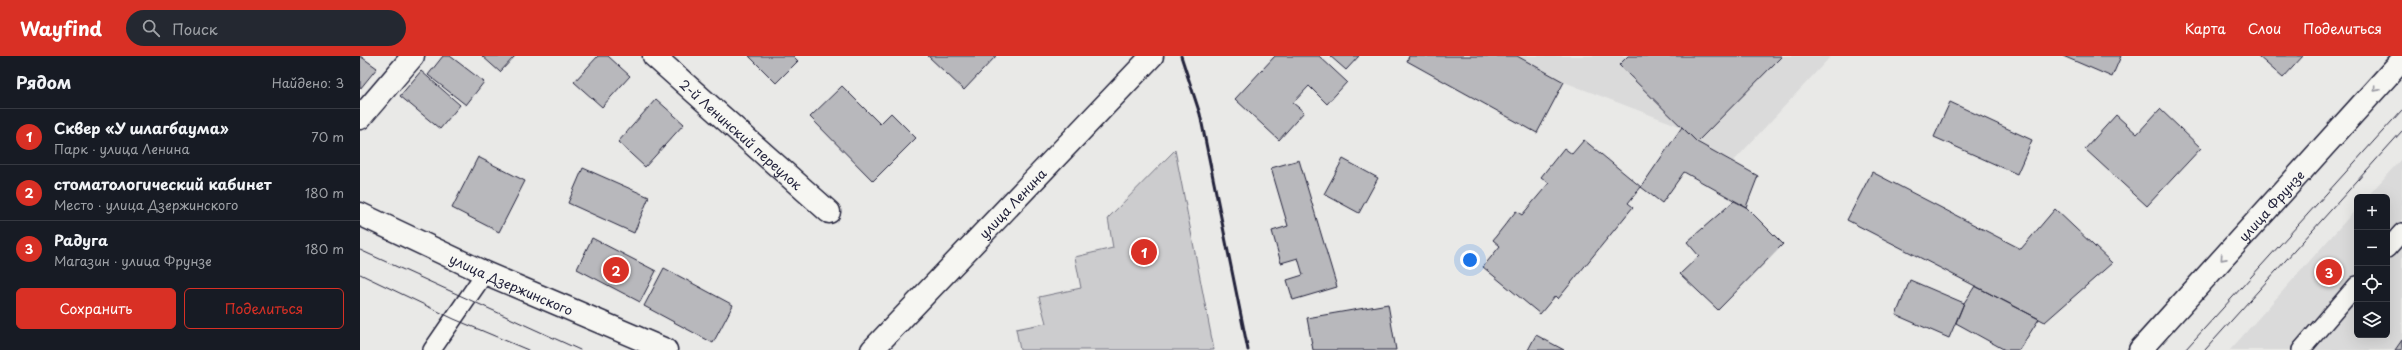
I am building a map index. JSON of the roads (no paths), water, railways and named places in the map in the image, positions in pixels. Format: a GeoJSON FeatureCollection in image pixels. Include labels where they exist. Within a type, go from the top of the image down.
{"type":"FeatureCollection","features":[{"type":"Feature","properties":{"kind":"main road"},"geometry":{"type":"LineString","coordinates":[[360,118],[413,56]]}},
{"type":"Feature","properties":{"kind":"main road","name":"2-й Ленинский переулок"},"geometry":{"type":"LineString","coordinates":[[654,56],[828,212]]}},
{"type":"Feature","properties":{"kind":"main road","name":"улица Ленина"},"geometry":{"type":"LineString","coordinates":[[872,350],[1152,56]]}},
{"type":"Feature","properties":{"kind":"main road","name":"улица Фрунзе"},"geometry":{"type":"LineString","coordinates":[[2140,350],[2402,60]]}},
{"type":"Feature","properties":{"kind":"main road","name":"улица Дзержинского"},"geometry":{"type":"LineString","coordinates":[[360,214],[485,273],[666,350]]}},
{"type":"Feature","properties":{"kind":"lane"},"geometry":{"type":"LineString","coordinates":[[2390,246],[2402,232]]}},
{"type":"Feature","properties":{"kind":"lane"},"geometry":{"type":"LineString","coordinates":[[432,350],[485,273]]}},
{"type":"Feature","properties":{"kind":"lane"},"geometry":{"type":"LineString","coordinates":[[2301,350],[2354,288]]}},
{"type":"Feature","properties":{"kind":"tram line"},"geometry":{"type":"LineString","coordinates":[[2185,350],[2402,110]]}},
{"type":"Feature","properties":{"kind":"tram line"},"geometry":{"type":"LineString","coordinates":[[2205,350],[2402,131]]}},
{"type":"Feature","properties":{"kind":"tram line"},"geometry":{"type":"LineString","coordinates":[[360,250],[580,350]]}},
{"type":"Feature","properties":{"kind":"tram line"},"geometry":{"type":"LineString","coordinates":[[360,274],[454,319],[528,350]]}},
{"type":"Feature","properties":{"kind":"railway"},"geometry":{"type":"LineString","coordinates":[[1181,56],[1200,114],[1248,350]]}},
{"type":"Feature","properties":{"kind":"place","name":"Сквер «У шлагбаума»"},"geometry":{"type":"Point","coordinates":[1144,252]}},
{"type":"Feature","properties":{"kind":"place","name":"стоматологический кабинет"},"geometry":{"type":"Point","coordinates":[616,270]}},
{"type":"Feature","properties":{"kind":"place","name":"Радуга"},"geometry":{"type":"Point","coordinates":[2329,272]}}]}
